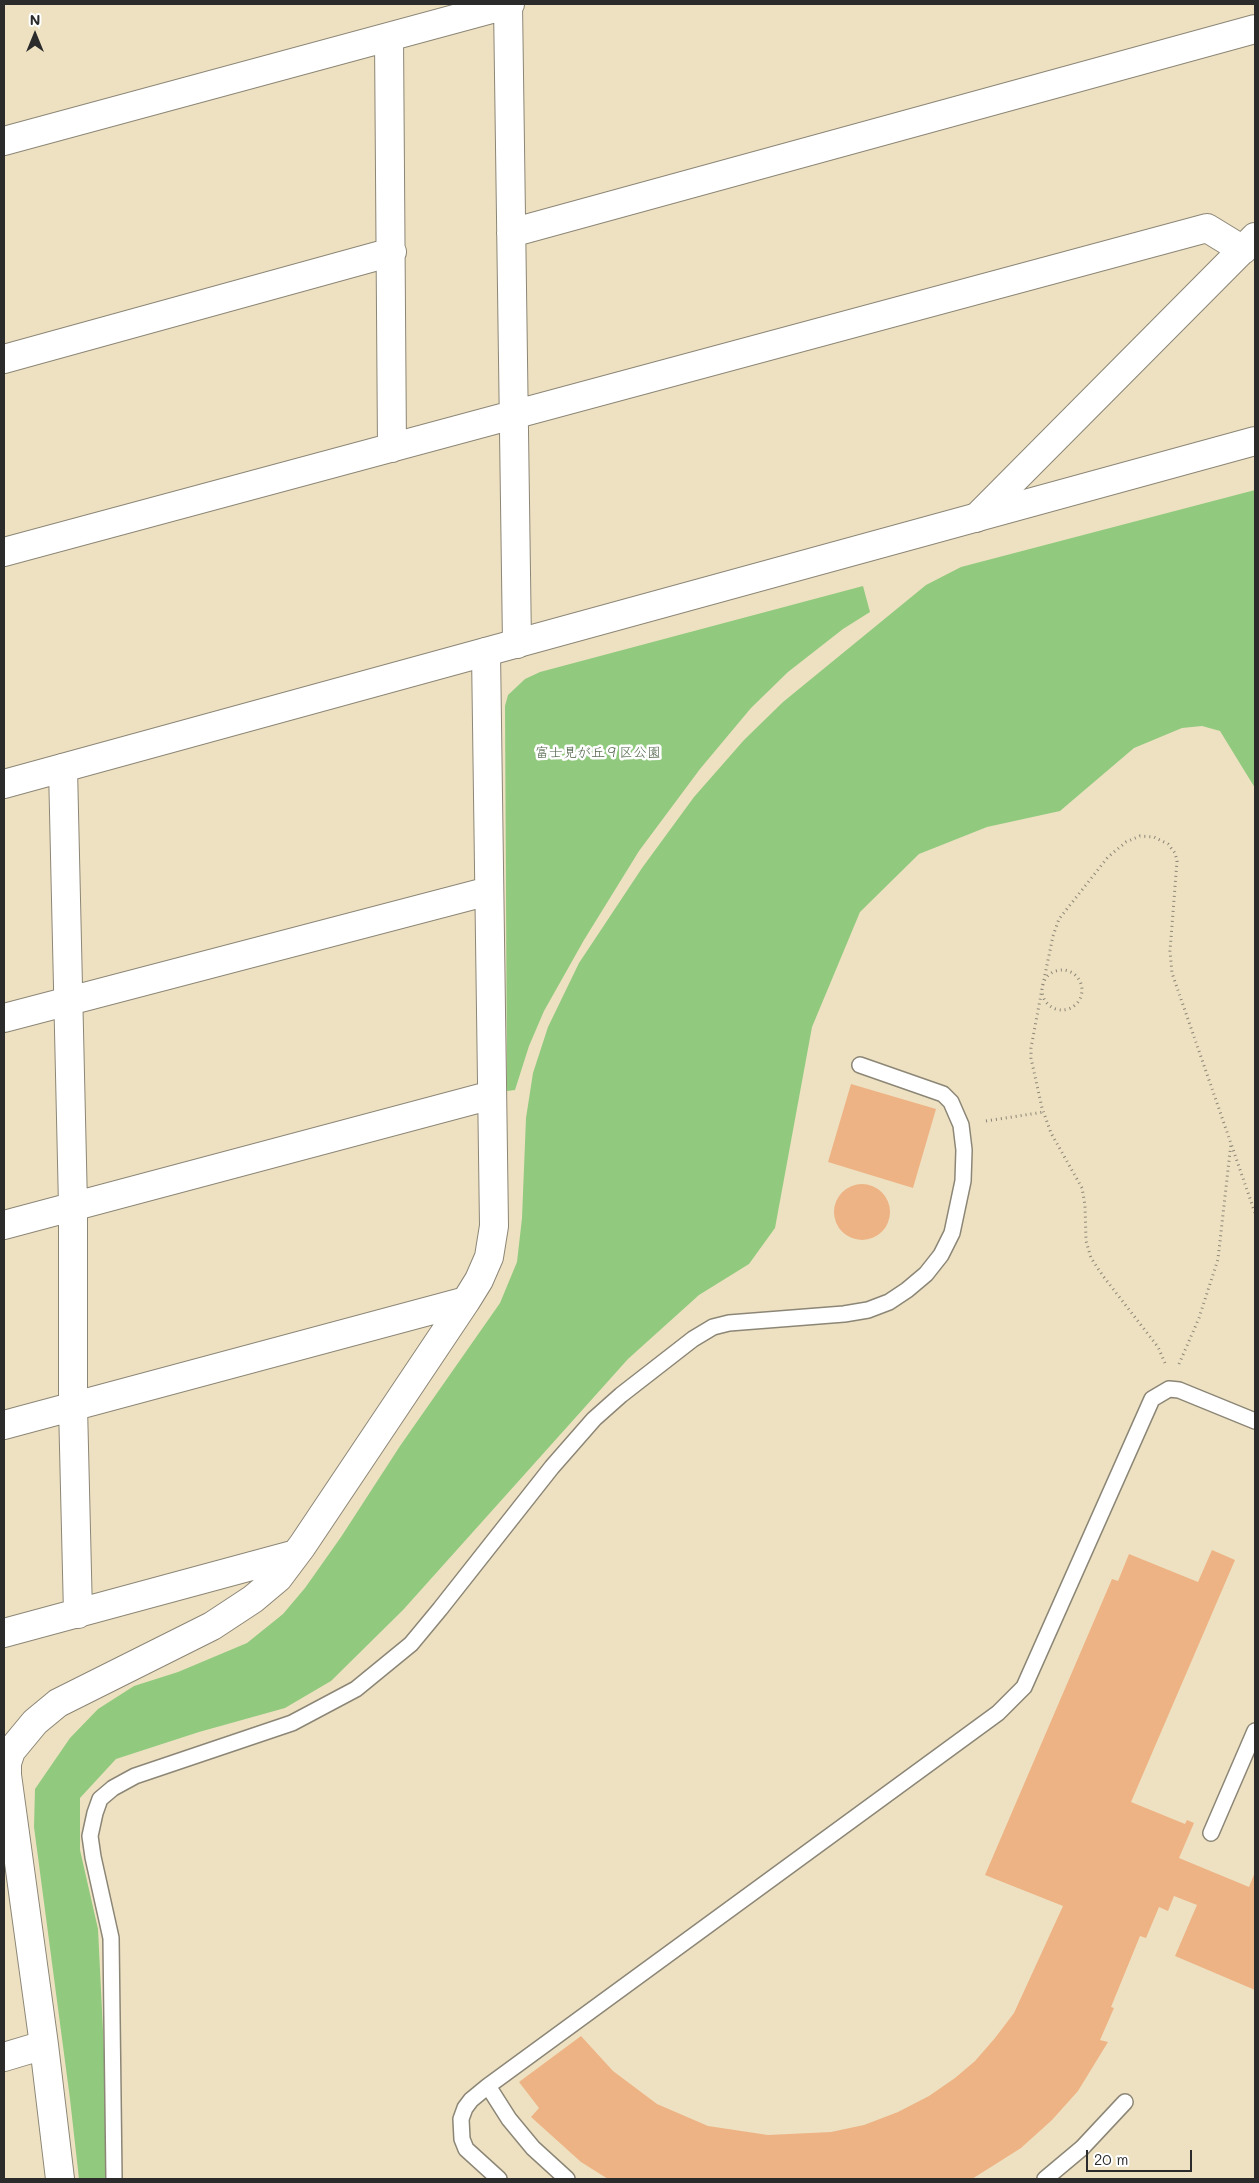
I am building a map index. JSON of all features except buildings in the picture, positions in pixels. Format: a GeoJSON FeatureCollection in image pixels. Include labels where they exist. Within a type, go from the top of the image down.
{"type":"FeatureCollection","features":[{"type":"Feature","properties":{"kind":"street"},"geometry":{"type":"LineString","coordinates":[[4,141],[509,4],[517,644]]}},
{"type":"Feature","properties":{"kind":"street"},"geometry":{"type":"LineString","coordinates":[[511,233],[1255,29]]}},
{"type":"Feature","properties":{"kind":"street"},"geometry":{"type":"LineString","coordinates":[[389,37],[392,448]]}},
{"type":"Feature","properties":{"kind":"street"},"geometry":{"type":"LineString","coordinates":[[4,552],[1207,228],[1249,244],[976,518]]}},
{"type":"Feature","properties":{"kind":"street"},"geometry":{"type":"LineString","coordinates":[[4,359],[392,252]]}},
{"type":"Feature","properties":{"kind":"street"},"geometry":{"type":"LineString","coordinates":[[4,784],[1255,441]]}},
{"type":"Feature","properties":{"kind":"street"},"geometry":{"type":"LineString","coordinates":[[60,2179],[44,2045],[10,1851],[7,1763],[11,1751],[34,1722],[46,1711],[75,1694],[234,1614],[269,1586],[296,1554],[466,1301],[479,1280],[492,1245],[492,1095],[486,652]]}},
{"type":"Feature","properties":{"kind":"street"},"geometry":{"type":"LineString","coordinates":[[63,768],[73,1206],[73,1406],[78,1614]]}},
{"type":"Feature","properties":{"kind":"street"},"geometry":{"type":"LineString","coordinates":[[4,1018],[489,891]]}},
{"type":"Feature","properties":{"kind":"street"},"geometry":{"type":"LineString","coordinates":[[4,1225],[492,1095]]}},
{"type":"Feature","properties":{"kind":"street"},"geometry":{"type":"LineString","coordinates":[[4,1425],[466,1301]]}},
{"type":"Feature","properties":{"kind":"street"},"geometry":{"type":"LineString","coordinates":[[4,1634],[296,1554]]}},
{"type":"Feature","properties":{"kind":"street"},"geometry":{"type":"LineString","coordinates":[[4,2057],[44,2045]]}},
{"type":"Feature","properties":{"kind":"lane"},"geometry":{"type":"LineString","coordinates":[[114,2179],[111,1938],[90,1836],[100,1799],[113,1788],[135,1776],[292,1723],[356,1689],[386,1666],[416,1637],[552,1467],[594,1419],[620,1395],[693,1339],[713,1327],[729,1323],[844,1314],[868,1310],[889,1302],[926,1274],[941,1255],[952,1233],[964,1181],[964,1150],[961,1125],[951,1102],[943,1094],[860,1065]]}},
{"type":"Feature","properties":{"kind":"lane"},"geometry":{"type":"LineString","coordinates":[[498,2179],[466,2149],[460,2129],[465,2108],[488,2086],[998,1713],[1014,1699],[1024,1687],[1152,1399],[1169,1388],[1192,1394],[1255,1421]]}},
{"type":"Feature","properties":{"kind":"lane"},"geometry":{"type":"LineString","coordinates":[[1212,1833],[1255,1732]]}},
{"type":"Feature","properties":{"kind":"lane"},"geometry":{"type":"LineString","coordinates":[[488,2086],[509,2119],[533,2148],[567,2179]]}},
{"type":"Feature","properties":{"kind":"lane"},"geometry":{"type":"LineString","coordinates":[[1045,2179],[1082,2148],[1125,2102]]}},
{"type":"Feature","properties":{"kind":"path"},"geometry":{"type":"LineString","coordinates":[[1169,1388],[1168,1369],[1158,1347],[1091,1258],[1086,1241],[1085,1205],[1082,1188],[1056,1144],[1044,1112],[1031,1058],[1031,1048],[1042,989],[1053,936],[1059,919],[1108,857],[1126,842],[1140,836],[1154,837],[1168,844],[1175,853],[1177,861],[1170,951],[1172,972],[1255,1213]]}},
{"type":"Feature","properties":{"kind":"path"},"geometry":{"type":"LineString","coordinates":[[1066,971],[1079,978],[1082,994],[1077,1004],[1070,1009],[1062,1011],[1051,1007],[1044,1000],[1042,989],[1047,977],[1054,972],[1066,971]]}},
{"type":"Feature","properties":{"kind":"path"},"geometry":{"type":"LineString","coordinates":[[981,1122],[1044,1112]]}},
{"type":"Feature","properties":{"kind":"path"},"geometry":{"type":"LineString","coordinates":[[1169,1388],[1199,1318],[1218,1259],[1231,1140]]}},
{"type":"Feature","properties":{"kind":"green space"},"geometry":{"type":"Polygon","coordinates":[[[1255,490],[1255,788],[1220,731],[1202,726],[1182,728],[1134,748],[1060,811],[987,827],[919,854],[860,912],[812,1027],[775,1228],[749,1264],[699,1295],[628,1359],[403,1610],[331,1681],[285,1708],[199,1732],[116,1759],[80,1798],[80,1850],[98,1929],[108,2132],[106,2179],[79,2179],[34,1827],[35,1789],[70,1738],[98,1709],[134,1686],[178,1672],[247,1643],[283,1614],[305,1588],[341,1537],[400,1446],[500,1303],[517,1262],[522,1218],[526,1118],[533,1073],[548,1027],[579,963],[642,868],[694,797],[744,740],[783,702],[926,585],[961,567],[1255,490]]]}},
{"type":"Feature","properties":{"kind":"green space","name":"富士見が丘９区公園"},"geometry":{"type":"Polygon","coordinates":[[[863,586],[870,612],[843,629],[788,672],[751,708],[700,769],[639,851],[584,940],[544,1011],[529,1046],[515,1090],[507,1091],[505,706],[508,695],[525,679],[540,672],[863,586]]]}}]}
